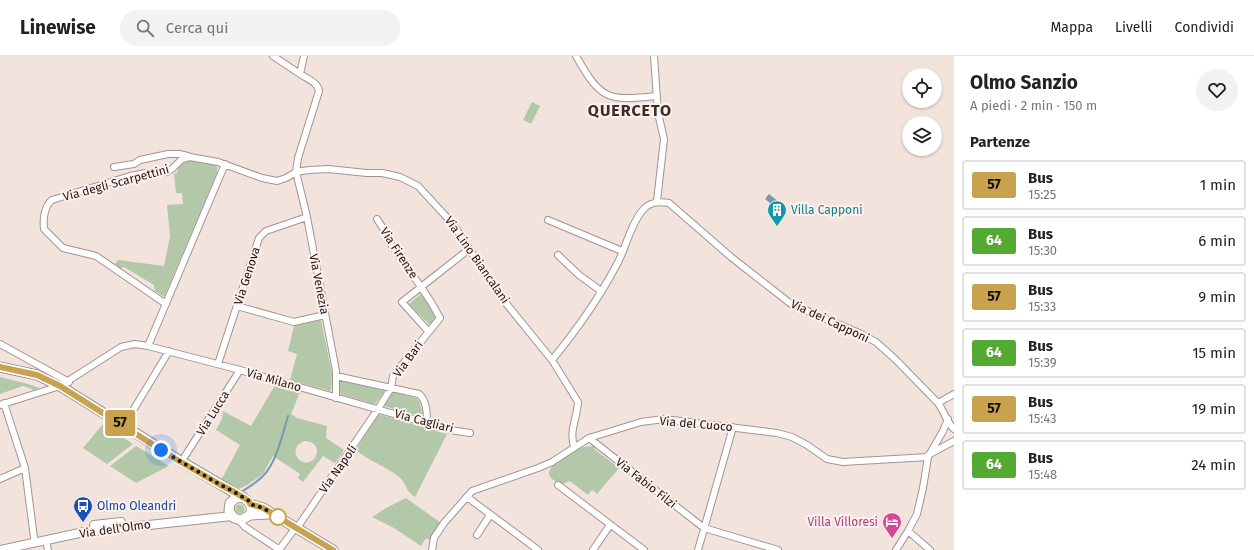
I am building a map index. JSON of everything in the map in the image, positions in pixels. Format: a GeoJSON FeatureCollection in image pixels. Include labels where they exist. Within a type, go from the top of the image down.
{"type":"FeatureCollection","features":[{"type":"Feature","properties":{"kind":"main road"},"geometry":{"type":"LineString","coordinates":[[0,366],[37,375],[60,386],[219,484],[263,508],[295,529],[333,550]]}},
{"type":"Feature","properties":{"kind":"main road"},"geometry":{"type":"LineString","coordinates":[[219,484],[227,493],[231,504],[229,511],[242,517],[252,510],[247,500]]}},
{"type":"Feature","properties":{"kind":"main road","name":"Via dell'Olmo"},"geometry":{"type":"LineString","coordinates":[[231,504],[239,498],[247,500]]}},
{"type":"Feature","properties":{"kind":"main road","name":"Via dell'Olmo"},"geometry":{"type":"LineString","coordinates":[[242,517],[272,514]]}},
{"type":"Feature","properties":{"kind":"street"},"geometry":{"type":"LineString","coordinates":[[273,56],[319,87],[298,158],[296,172]]}},
{"type":"Feature","properties":{"kind":"street"},"geometry":{"type":"LineString","coordinates":[[300,74],[304,56]]}},
{"type":"Feature","properties":{"kind":"street"},"geometry":{"type":"LineString","coordinates":[[576,56],[588,77],[601,92],[606,95],[625,99],[656,96]]}},
{"type":"Feature","properties":{"kind":"street"},"geometry":{"type":"LineString","coordinates":[[552,360],[565,344],[617,265],[636,220],[642,210],[650,204],[658,201],[664,139],[658,113],[654,56]]}},
{"type":"Feature","properties":{"kind":"street"},"geometry":{"type":"LineString","coordinates":[[114,167],[134,164],[140,160],[168,154],[179,154],[202,158],[225,164],[148,346]]}},
{"type":"Feature","properties":{"kind":"street","name":"Via degli Scarpettini"},"geometry":{"type":"LineString","coordinates":[[166,304],[96,256],[63,248],[44,229],[46,210],[49,202],[52,200],[130,176],[146,173],[167,172],[182,159],[190,156]]}},
{"type":"Feature","properties":{"kind":"street","name":"Via Lino Biancalani"},"geometry":{"type":"LineString","coordinates":[[225,164],[262,178],[277,181],[296,172],[328,169],[367,173],[382,172],[400,177],[418,186],[452,224],[500,296],[552,360],[578,402],[578,409],[573,424],[572,439],[574,447]]}},
{"type":"Feature","properties":{"kind":"street","name":"Via Venezia"},"geometry":{"type":"LineString","coordinates":[[296,172],[307,217],[336,376],[336,398]]}},
{"type":"Feature","properties":{"kind":"street","name":"Via dei Capponi"},"geometry":{"type":"LineString","coordinates":[[658,201],[669,203],[731,257],[791,304],[859,333],[876,342],[895,359],[938,403],[953,428]]}},
{"type":"Feature","properties":{"kind":"street","name":"Via Genova"},"geometry":{"type":"LineString","coordinates":[[218,364],[259,238],[266,231],[307,217]]}},
{"type":"Feature","properties":{"kind":"street","name":"Via Firenze"},"geometry":{"type":"LineString","coordinates":[[377,219],[386,233],[388,240],[421,287],[440,318],[428,331]]}},
{"type":"Feature","properties":{"kind":"street"},"geometry":{"type":"LineString","coordinates":[[548,220],[622,251]]}},
{"type":"Feature","properties":{"kind":"street"},"geometry":{"type":"LineString","coordinates":[[428,331],[402,302],[468,250]]}},
{"type":"Feature","properties":{"kind":"street"},"geometry":{"type":"LineString","coordinates":[[558,255],[579,275],[601,291]]}},
{"type":"Feature","properties":{"kind":"street"},"geometry":{"type":"LineString","coordinates":[[237,306],[294,322],[325,316]]}},
{"type":"Feature","properties":{"kind":"street","name":"Via Bari"},"geometry":{"type":"LineString","coordinates":[[378,409],[391,388],[393,376],[428,331]]}},
{"type":"Feature","properties":{"kind":"street"},"geometry":{"type":"LineString","coordinates":[[0,344],[68,382]]}},
{"type":"Feature","properties":{"kind":"street"},"geometry":{"type":"LineString","coordinates":[[34,538],[25,468],[2,404],[60,386],[68,382],[104,356],[121,347],[135,344],[169,351],[128,418]]}},
{"type":"Feature","properties":{"kind":"street","name":"Via Milano"},"geometry":{"type":"LineString","coordinates":[[169,351],[378,409]]}},
{"type":"Feature","properties":{"kind":"street","name":"Via Lucca"},"geometry":{"type":"LineString","coordinates":[[186,456],[240,370]]}},
{"type":"Feature","properties":{"kind":"street"},"geometry":{"type":"LineString","coordinates":[[336,376],[421,396],[424,401],[427,415],[426,422]]}},
{"type":"Feature","properties":{"kind":"street"},"geometry":{"type":"LineString","coordinates":[[938,403],[954,394]]}},
{"type":"Feature","properties":{"kind":"street","name":"Via Cagliari"},"geometry":{"type":"LineString","coordinates":[[378,409],[450,430],[470,433]]}},
{"type":"Feature","properties":{"kind":"street","name":"Via Napoli"},"geometry":{"type":"LineString","coordinates":[[280,550],[378,409]]}},
{"type":"Feature","properties":{"kind":"street","name":"Via del Cuoco"},"geometry":{"type":"LineString","coordinates":[[432,550],[436,534],[454,511],[476,489],[552,462],[589,438],[640,422],[664,419],[777,433],[792,437],[828,459],[843,462],[928,456]]}},
{"type":"Feature","properties":{"kind":"street"},"geometry":{"type":"LineString","coordinates":[[896,550],[908,531],[921,502],[928,456],[948,420]]}},
{"type":"Feature","properties":{"kind":"street"},"geometry":{"type":"LineString","coordinates":[[698,550],[733,427]]}},
{"type":"Feature","properties":{"kind":"street","name":"Via Fabio Filzi"},"geometry":{"type":"LineString","coordinates":[[589,438],[704,528]]}},
{"type":"Feature","properties":{"kind":"street"},"geometry":{"type":"LineString","coordinates":[[928,456],[954,441]]}},
{"type":"Feature","properties":{"kind":"street"},"geometry":{"type":"LineString","coordinates":[[0,479],[25,468]]}},
{"type":"Feature","properties":{"kind":"street"},"geometry":{"type":"LineString","coordinates":[[558,485],[644,550]]}},
{"type":"Feature","properties":{"kind":"street"},"geometry":{"type":"LineString","coordinates":[[467,497],[538,550]]}},
{"type":"Feature","properties":{"kind":"street","name":"Via dell'Olmo"},"geometry":{"type":"LineString","coordinates":[[0,545],[108,523],[212,513],[223,510],[231,504]]}},
{"type":"Feature","properties":{"kind":"street"},"geometry":{"type":"LineString","coordinates":[[477,535],[490,515]]}},
{"type":"Feature","properties":{"kind":"street"},"geometry":{"type":"LineString","coordinates":[[242,517],[244,526],[280,550]]}},
{"type":"Feature","properties":{"kind":"street","name":"Via dell'Olmo"},"geometry":{"type":"LineString","coordinates":[[0,550],[84,532],[242,517]]}},
{"type":"Feature","properties":{"kind":"street"},"geometry":{"type":"LineString","coordinates":[[593,550],[610,525]]}},
{"type":"Feature","properties":{"kind":"street"},"geometry":{"type":"LineString","coordinates":[[704,528],[778,550]]}},
{"type":"Feature","properties":{"kind":"street"},"geometry":{"type":"LineString","coordinates":[[908,531],[930,550]]}},
{"type":"Feature","properties":{"kind":"street"},"geometry":{"type":"LineString","coordinates":[[46,540],[48,550]]}},
{"type":"Feature","properties":{"kind":"green space"},"geometry":{"type":"Polygon","coordinates":[[[532,102],[540,106],[531,124],[523,120],[532,102]]]}},
{"type":"Feature","properties":{"kind":"green space"},"geometry":{"type":"Polygon","coordinates":[[[188,161],[199,161],[211,164],[217,167],[217,173],[165,295],[163,296],[155,291],[154,285],[124,267],[119,269],[115,264],[118,260],[164,266],[170,237],[167,205],[183,204],[182,193],[176,193],[174,174],[177,173],[178,169],[188,161]]]}},
{"type":"Feature","properties":{"kind":"green space"},"geometry":{"type":"Polygon","coordinates":[[[423,292],[438,318],[432,324],[429,324],[409,304],[423,292]]]}},
{"type":"Feature","properties":{"kind":"green space"},"geometry":{"type":"Polygon","coordinates":[[[321,320],[332,374],[331,391],[290,380],[297,354],[288,351],[294,326],[321,320]]]}},
{"type":"Feature","properties":{"kind":"green space"},"geometry":{"type":"Polygon","coordinates":[[[0,377],[39,388],[34,390],[23,386],[0,394],[0,377]]]}},
{"type":"Feature","properties":{"kind":"green space"},"geometry":{"type":"Polygon","coordinates":[[[342,381],[384,390],[384,392],[374,404],[340,394],[340,382],[342,381]]]}},
{"type":"Feature","properties":{"kind":"green space"},"geometry":{"type":"Polygon","coordinates":[[[275,385],[300,392],[291,414],[297,418],[327,426],[326,438],[344,450],[335,463],[323,456],[303,482],[298,478],[300,474],[273,456],[263,474],[247,485],[236,490],[221,480],[240,445],[216,430],[222,419],[223,411],[251,426],[275,385]],[[309,441],[299,444],[296,448],[297,457],[300,461],[305,463],[310,462],[315,458],[317,452],[316,446],[309,441]]]}},
{"type":"Feature","properties":{"kind":"green space"},"geometry":{"type":"Polygon","coordinates":[[[393,392],[416,398],[419,401],[423,414],[421,417],[384,406],[393,392]]]}},
{"type":"Feature","properties":{"kind":"green space"},"geometry":{"type":"Polygon","coordinates":[[[378,414],[447,434],[415,497],[409,492],[399,477],[356,450],[378,414]]]}},
{"type":"Feature","properties":{"kind":"green space"},"geometry":{"type":"Polygon","coordinates":[[[103,424],[133,444],[107,464],[83,448],[103,424]]]}},
{"type":"Feature","properties":{"kind":"green space"},"geometry":{"type":"Polygon","coordinates":[[[136,446],[169,466],[136,483],[110,466],[136,446]]]}},
{"type":"Feature","properties":{"kind":"green space"},"geometry":{"type":"Polygon","coordinates":[[[594,446],[594,449],[619,468],[597,494],[592,490],[588,495],[570,481],[560,485],[551,477],[549,474],[550,470],[557,462],[580,448],[594,446]]]}},
{"type":"Feature","properties":{"kind":"green space"},"geometry":{"type":"Polygon","coordinates":[[[406,498],[441,523],[429,540],[426,538],[421,546],[394,528],[372,517],[406,498]]]}},
{"type":"Feature","properties":{"kind":"green space"},"geometry":{"type":"Polygon","coordinates":[[[240,504],[245,509],[240,514],[235,509],[240,504]]]}},
{"type":"Feature","properties":{"kind":"water"},"geometry":{"type":"Polygon","coordinates":[[[769,194],[780,203],[776,208],[765,199],[769,194]]]}},
{"type":"Feature","properties":{"kind":"waterway"},"geometry":{"type":"LineString","coordinates":[[243,491],[268,471],[278,448],[288,416]]}},
{"type":"Feature","properties":{"kind":"bus line","name":"57"},"geometry":{"type":"LineString","coordinates":[[0,367],[37,375],[60,386],[174,458],[249,501],[250,504],[263,508],[333,550]]}},
{"type":"Feature","properties":{"kind":"place","name":"Villa Capponi"},"geometry":{"type":"Point","coordinates":[777,227]}},
{"type":"Feature","properties":{"kind":"place","name":"Olmo Oleandri"},"geometry":{"type":"Point","coordinates":[83,523]}},
{"type":"Feature","properties":{"kind":"place","name":"Villa Villoresi"},"geometry":{"type":"Point","coordinates":[892,539]}},
{"type":"Feature","properties":{"kind":"district","name":"QUERCETO"},"geometry":{"type":"Point","coordinates":[630,110]}},
{"type":"Feature","properties":{"kind":"route"},"geometry":{"type":"LineString","coordinates":[[161,450],[236,493],[249,501],[250,504],[263,508],[278,517]]}}]}
